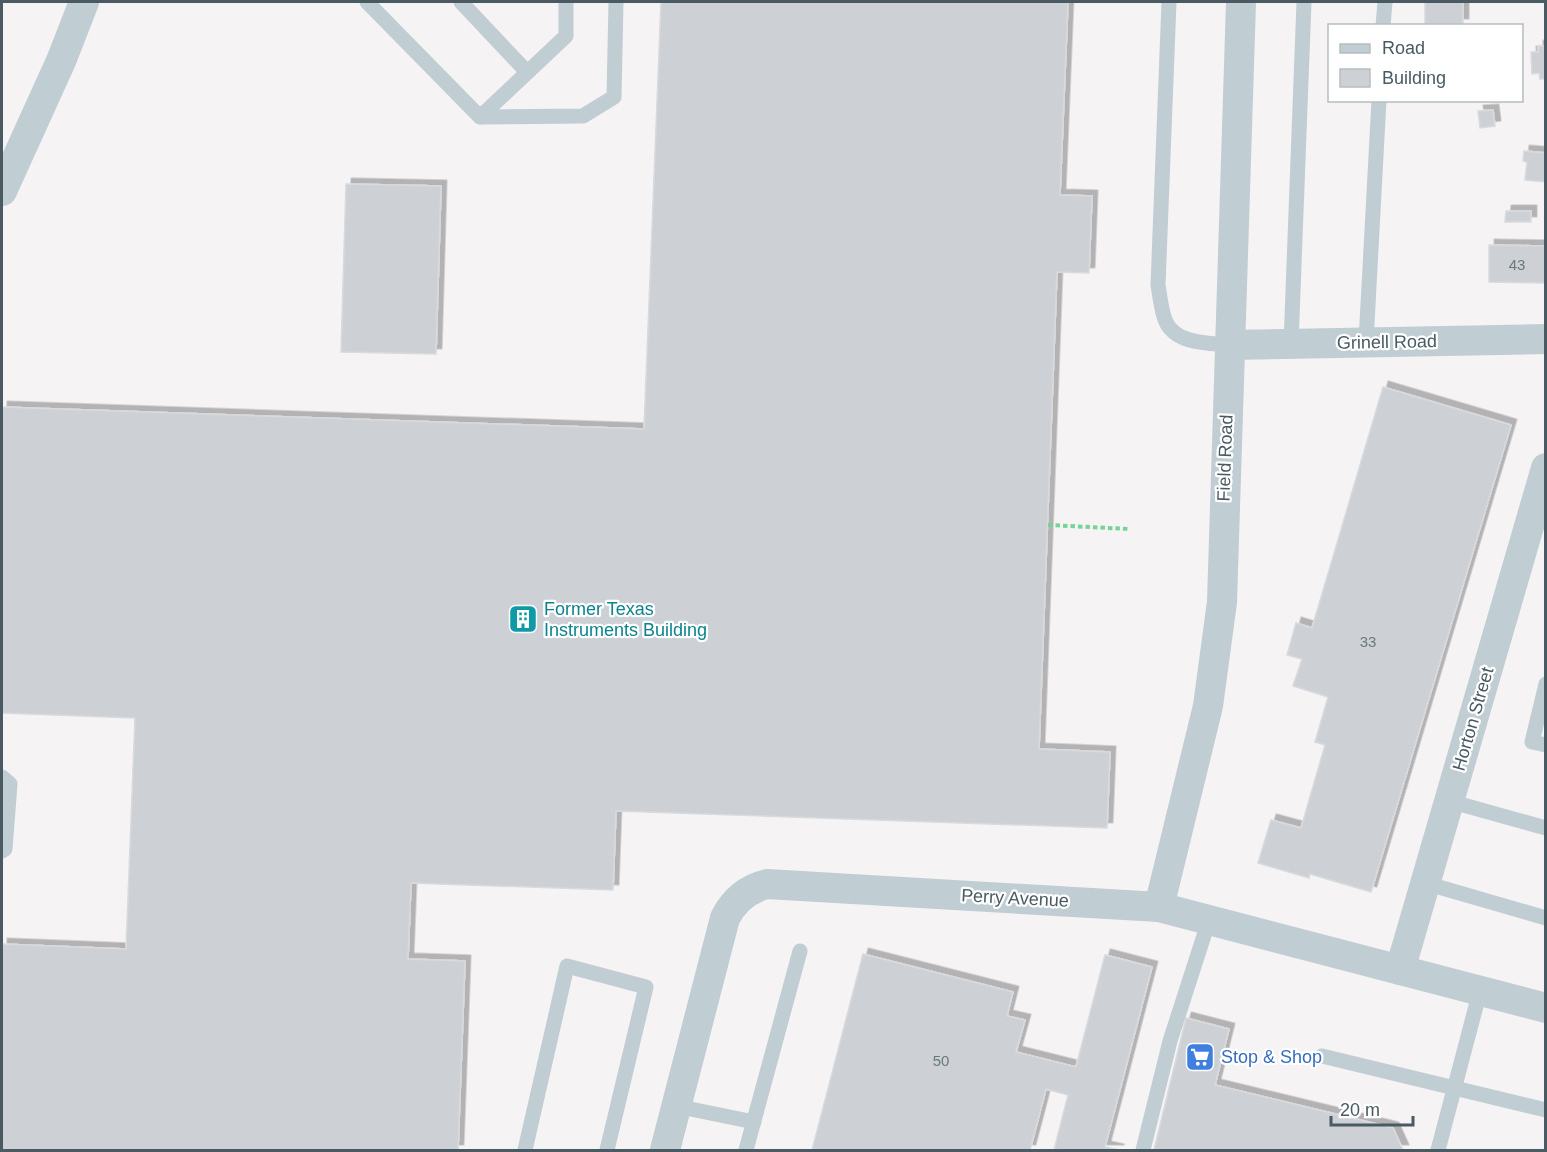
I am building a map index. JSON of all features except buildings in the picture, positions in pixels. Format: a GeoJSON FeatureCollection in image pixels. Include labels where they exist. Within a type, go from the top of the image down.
{"type":"FeatureCollection","features":[{"type":"Feature","properties":{"kind":"street"},"geometry":{"type":"LineString","coordinates":[[2,191],[61,61],[84,2]]}},
{"type":"Feature","properties":{"kind":"street","name":"Field Road"},"geometry":{"type":"LineString","coordinates":[[1159,907],[1208,706],[1222,602],[1241,2]]}},
{"type":"Feature","properties":{"kind":"street","name":"Grinell Road"},"geometry":{"type":"LineString","coordinates":[[1229,345],[1545,339]]}},
{"type":"Feature","properties":{"kind":"street","name":"Horton Street"},"geometry":{"type":"LineString","coordinates":[[1400,970],[1545,468]]}},
{"type":"Feature","properties":{"kind":"street","name":"Perry Avenue"},"geometry":{"type":"LineString","coordinates":[[665,1150],[725,918],[739,898],[755,888],[779,884],[1159,907],[1545,1008]]}},
{"type":"Feature","properties":{"kind":"lane"},"geometry":{"type":"LineString","coordinates":[[367,2],[480,117],[583,116],[614,97],[616,2]]}},
{"type":"Feature","properties":{"kind":"lane"},"geometry":{"type":"LineString","coordinates":[[461,2],[527,72]]}},
{"type":"Feature","properties":{"kind":"lane"},"geometry":{"type":"LineString","coordinates":[[480,117],[566,36],[566,2]]}},
{"type":"Feature","properties":{"kind":"lane"},"geometry":{"type":"LineString","coordinates":[[1169,2],[1158,285],[1166,323],[1180,337],[1229,345]]}},
{"type":"Feature","properties":{"kind":"lane"},"geometry":{"type":"LineString","coordinates":[[1291,344],[1304,2]]}},
{"type":"Feature","properties":{"kind":"lane"},"geometry":{"type":"LineString","coordinates":[[1383,24],[1385,2]]}},
{"type":"Feature","properties":{"kind":"lane"},"geometry":{"type":"LineString","coordinates":[[1366,342],[1379,102]]}},
{"type":"Feature","properties":{"kind":"lane"},"geometry":{"type":"LineString","coordinates":[[1545,684],[1532,742],[1545,746]]}},
{"type":"Feature","properties":{"kind":"lane"},"geometry":{"type":"LineString","coordinates":[[2,777],[10,784],[5,849],[2,851]]}},
{"type":"Feature","properties":{"kind":"lane"},"geometry":{"type":"LineString","coordinates":[[1449,801],[1545,828]]}},
{"type":"Feature","properties":{"kind":"lane"},"geometry":{"type":"LineString","coordinates":[[1425,883],[1545,918]]}},
{"type":"Feature","properties":{"kind":"lane"},"geometry":{"type":"LineString","coordinates":[[1143,1150],[1170,1041],[1209,920]]}},
{"type":"Feature","properties":{"kind":"lane"},"geometry":{"type":"LineString","coordinates":[[746,1150],[800,951]]}},
{"type":"Feature","properties":{"kind":"lane"},"geometry":{"type":"LineString","coordinates":[[525,1150],[567,966],[646,987],[607,1150]]}},
{"type":"Feature","properties":{"kind":"lane"},"geometry":{"type":"LineString","coordinates":[[1438,1150],[1480,991]]}},
{"type":"Feature","properties":{"kind":"lane"},"geometry":{"type":"LineString","coordinates":[[1322,1056],[1545,1110]]}},
{"type":"Feature","properties":{"kind":"lane"},"geometry":{"type":"LineString","coordinates":[[676,1106],[754,1122]]}},
{"type":"Feature","properties":{"kind":"path"},"geometry":{"type":"LineString","coordinates":[[1048,525],[1130,529]]}},
{"type":"Feature","properties":{"kind":"place","name":"Former Texas Instruments Building"},"geometry":{"type":"Point","coordinates":[523,619]}},
{"type":"Feature","properties":{"kind":"place","name":"Stop & Shop"},"geometry":{"type":"Point","coordinates":[1200,1057]}}]}
